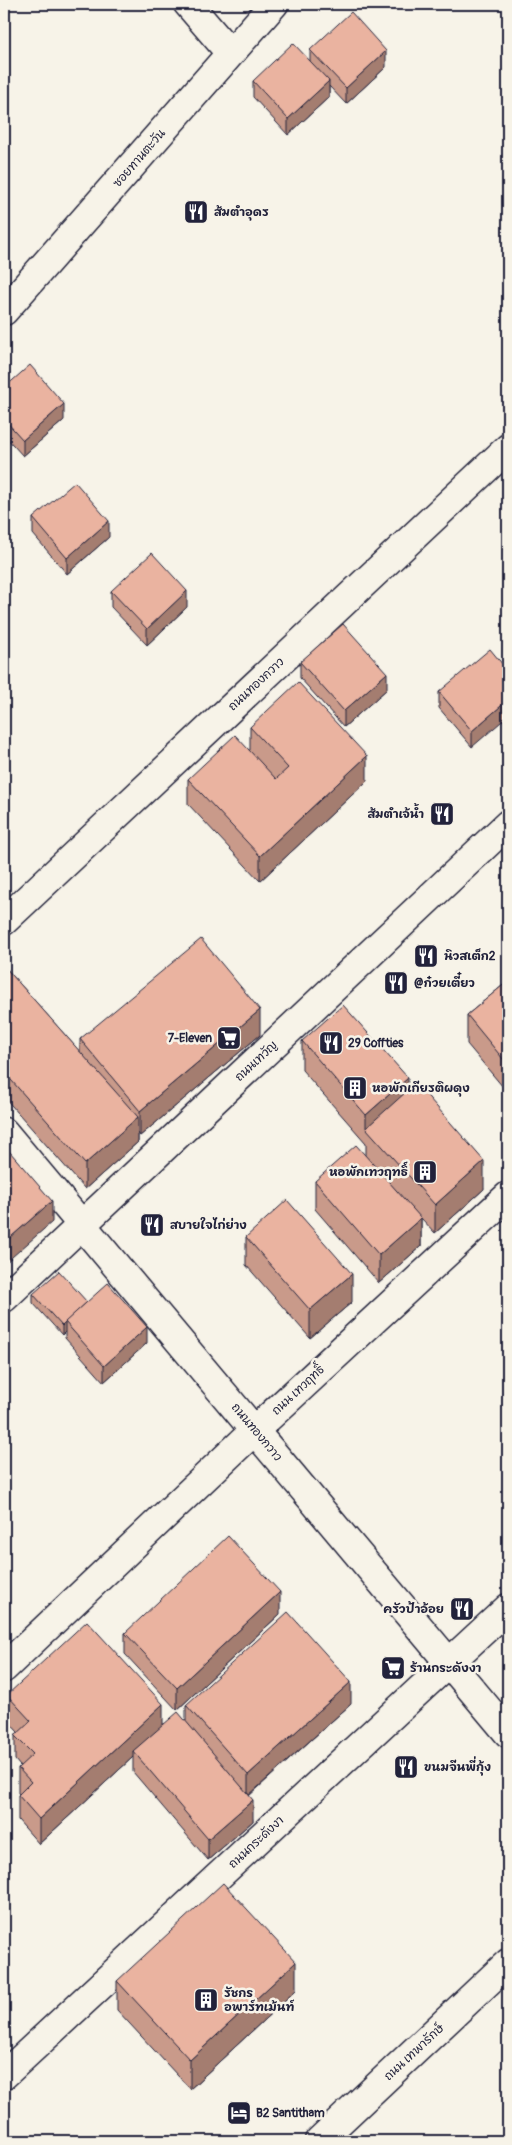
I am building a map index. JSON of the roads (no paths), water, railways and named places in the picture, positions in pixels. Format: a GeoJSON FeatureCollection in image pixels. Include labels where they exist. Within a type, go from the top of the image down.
{"type":"FeatureCollection","features":[{"type":"Feature","properties":{"kind":"street"},"geometry":{"type":"LineString","coordinates":[[188,4],[230,53]]}},
{"type":"Feature","properties":{"kind":"street","name":"ซอยทานตะวัน"},"geometry":{"type":"LineString","coordinates":[[4,311],[274,4]]}},
{"type":"Feature","properties":{"kind":"street","name":"ถนนทองกวาว"},"geometry":{"type":"LineString","coordinates":[[4,920],[508,448]]}},
{"type":"Feature","properties":{"kind":"street","name":"ถนนเทวัญ"},"geometry":{"type":"LineString","coordinates":[[4,1298],[508,824]]}},
{"type":"Feature","properties":{"kind":"street","name":"ถนนทองกวาว"},"geometry":{"type":"LineString","coordinates":[[4,1132],[508,1733]]}},
{"type":"Feature","properties":{"kind":"street","name":"ถนน เทวฤทธิ์"},"geometry":{"type":"LineString","coordinates":[[4,1668],[255,1430],[508,1196]]}},
{"type":"Feature","properties":{"kind":"street","name":"ถนนกระดังงา"},"geometry":{"type":"LineString","coordinates":[[4,2076],[508,1608]]}},
{"type":"Feature","properties":{"kind":"street","name":"ถนน เทพารักษ์"},"geometry":{"type":"LineString","coordinates":[[319,2141],[508,1963]]}},
{"type":"Feature","properties":{"kind":"place","name":"ส้มตำอุดร"},"geometry":{"type":"Point","coordinates":[196,212]}},
{"type":"Feature","properties":{"kind":"place","name":"ส้มตำเจ้น้ำ"},"geometry":{"type":"Point","coordinates":[442,814]}},
{"type":"Feature","properties":{"kind":"place","name":"นิวสเต็ก2"},"geometry":{"type":"Point","coordinates":[426,956]}},
{"type":"Feature","properties":{"kind":"place","name":"@ก๋วยเตี๋ยว"},"geometry":{"type":"Point","coordinates":[396,983]}},
{"type":"Feature","properties":{"kind":"place","name":"7-Eleven"},"geometry":{"type":"Point","coordinates":[229,1038]}},
{"type":"Feature","properties":{"kind":"place","name":"29 Coffties"},"geometry":{"type":"Point","coordinates":[331,1043]}},
{"type":"Feature","properties":{"kind":"place","name":"หอพักเกียรติผดุง"},"geometry":{"type":"Point","coordinates":[355,1088]}},
{"type":"Feature","properties":{"kind":"place","name":"หอพักเทวฤทธิ์"},"geometry":{"type":"Point","coordinates":[425,1172]}},
{"type":"Feature","properties":{"kind":"place","name":"สบายใจไก่ย่าง"},"geometry":{"type":"Point","coordinates":[152,1225]}},
{"type":"Feature","properties":{"kind":"place","name":"ครัวป้าอ้อย"},"geometry":{"type":"Point","coordinates":[462,1609]}},
{"type":"Feature","properties":{"kind":"place","name":"ร้านกระดังงา"},"geometry":{"type":"Point","coordinates":[393,1668]}},
{"type":"Feature","properties":{"kind":"place","name":"ขนมจีนพี่กุ้ง"},"geometry":{"type":"Point","coordinates":[406,1767]}},
{"type":"Feature","properties":{"kind":"place","name":"รัชกร อพาร์ทเม้นท์"},"geometry":{"type":"Point","coordinates":[206,2000]}},
{"type":"Feature","properties":{"kind":"place","name":"B2 Santitham"},"geometry":{"type":"Point","coordinates":[239,2113]}}]}
